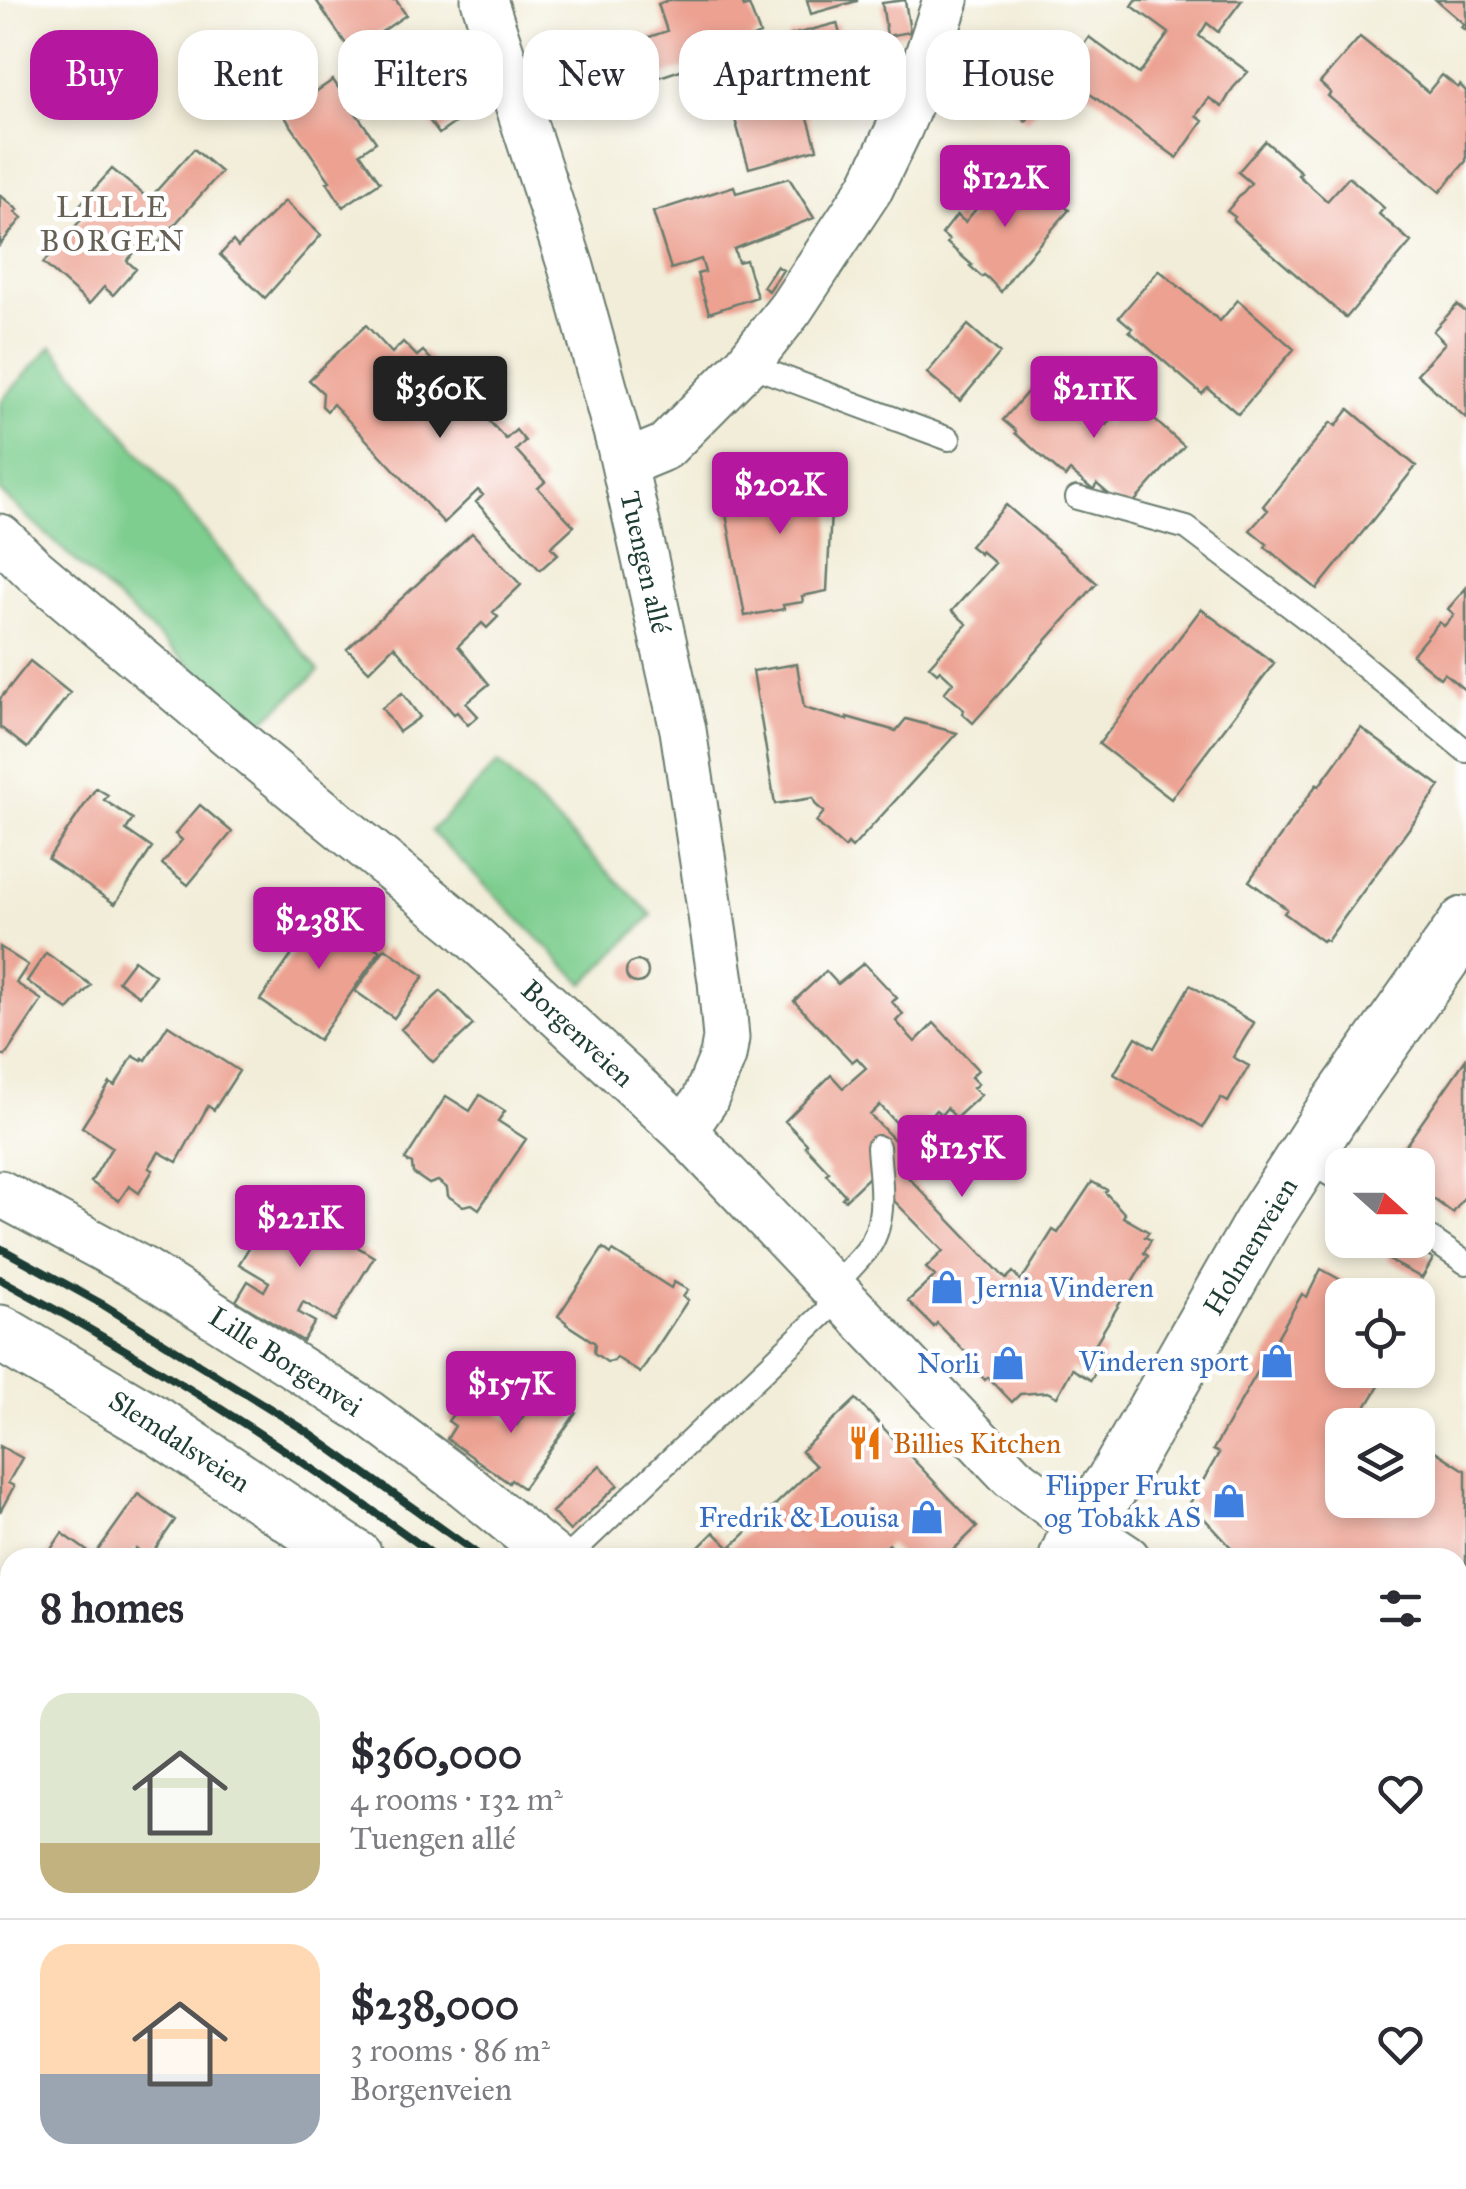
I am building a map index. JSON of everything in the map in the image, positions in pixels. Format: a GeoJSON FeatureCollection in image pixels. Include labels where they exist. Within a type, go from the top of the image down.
{"type":"FeatureCollection","features":[{"type":"Feature","properties":{"kind":"street","name":"Tuengen allé"},"geometry":{"type":"LineString","coordinates":[[484,0],[571,268],[624,464],[683,730],[721,980],[726,1038],[711,1087],[684,1131]]}},
{"type":"Feature","properties":{"kind":"street"},"geometry":{"type":"LineString","coordinates":[[624,464],[664,447],[747,364],[791,308],[871,188],[920,79],[946,0]]}},
{"type":"Feature","properties":{"kind":"street","name":"Borgenveien"},"geometry":{"type":"LineString","coordinates":[[0,537],[156,673],[456,920],[684,1131],[1073,1542]]}},
{"type":"Feature","properties":{"kind":"street","name":"Holmenveien"},"geometry":{"type":"LineString","coordinates":[[1073,1542],[1130,1454],[1243,1255],[1323,1170],[1410,1001],[1466,924]]}},
{"type":"Feature","properties":{"kind":"street","name":"Lille Borgenvei"},"geometry":{"type":"LineString","coordinates":[[0,1193],[143,1270],[368,1413],[542,1548]]}},
{"type":"Feature","properties":{"kind":"street","name":"Slemdalsveien"},"geometry":{"type":"LineString","coordinates":[[0,1333],[158,1426],[340,1548]]}},
{"type":"Feature","properties":{"kind":"lane"},"geometry":{"type":"LineString","coordinates":[[747,364],[950,439]]}},
{"type":"Feature","properties":{"kind":"lane"},"geometry":{"type":"LineString","coordinates":[[1077,498],[1187,528],[1308,619],[1466,752]]}},
{"type":"Feature","properties":{"kind":"lane"},"geometry":{"type":"LineString","coordinates":[[577,1548],[837,1292],[869,1248],[879,1226],[878,1147]]}},
{"type":"Feature","properties":{"kind":"lane"},"geometry":{"type":"LineString","coordinates":[[1435,1242],[1466,1263]]}},
{"type":"Feature","properties":{"kind":"green space"},"geometry":{"type":"Polygon","coordinates":[[[52,346],[319,671],[257,727],[0,492],[0,402],[52,346]]]}},
{"type":"Feature","properties":{"kind":"green space"},"geometry":{"type":"Polygon","coordinates":[[[498,763],[652,915],[584,984],[431,831],[498,763]]]}},
{"type":"Feature","properties":{"kind":"building"},"geometry":{"type":"Polygon","coordinates":[[[316,0],[396,0],[406,15],[384,30],[338,32],[316,0]]]}},
{"type":"Feature","properties":{"kind":"building"},"geometry":{"type":"Polygon","coordinates":[[[669,0],[741,0],[744,7],[749,5],[758,30],[679,30],[679,71],[659,77],[659,34],[667,31],[658,4],[669,0]]]}},
{"type":"Feature","properties":{"kind":"building"},"geometry":{"type":"Polygon","coordinates":[[[807,0],[857,0],[857,1],[811,14],[807,0]]]}},
{"type":"Feature","properties":{"kind":"building"},"geometry":{"type":"Polygon","coordinates":[[[905,0],[910,32],[886,30],[882,3],[905,0]]]}},
{"type":"Feature","properties":{"kind":"building"},"geometry":{"type":"Polygon","coordinates":[[[1136,0],[1242,0],[1218,32],[1207,23],[1199,36],[1248,72],[1222,107],[1209,98],[1196,116],[1203,121],[1177,158],[1090,94],[1090,38],[1139,74],[1169,33],[1132,6],[1136,0]]]}},
{"type":"Feature","properties":{"kind":"building"},"geometry":{"type":"Polygon","coordinates":[[[1436,0],[1466,0],[1466,31],[1461,27],[1464,24],[1436,0]]]}},
{"type":"Feature","properties":{"kind":"building"},"geometry":{"type":"Polygon","coordinates":[[[837,23],[839,30],[811,30],[837,23]]]}},
{"type":"Feature","properties":{"kind":"building"},"geometry":{"type":"Polygon","coordinates":[[[1360,37],[1428,92],[1442,75],[1466,91],[1466,161],[1440,192],[1328,96],[1331,93],[1320,83],[1360,37]]]}},
{"type":"Feature","properties":{"kind":"building"},"geometry":{"type":"Polygon","coordinates":[[[333,80],[338,87],[338,120],[361,120],[376,142],[360,153],[380,182],[343,207],[327,182],[330,181],[287,120],[318,120],[318,90],[333,80]]]}},
{"type":"Feature","properties":{"kind":"building"},"geometry":{"type":"Polygon","coordinates":[[[429,120],[459,120],[439,134],[429,120]]]}},
{"type":"Feature","properties":{"kind":"building"},"geometry":{"type":"Polygon","coordinates":[[[735,120],[809,120],[817,149],[749,168],[735,120]]]}},
{"type":"Feature","properties":{"kind":"building"},"geometry":{"type":"Polygon","coordinates":[[[1265,141],[1327,201],[1349,177],[1384,208],[1379,214],[1411,242],[1346,318],[1227,211],[1251,183],[1238,172],[1265,141]]]}},
{"type":"Feature","properties":{"kind":"building"},"geometry":{"type":"Polygon","coordinates":[[[194,149],[221,172],[154,248],[145,240],[127,261],[136,269],[113,295],[104,287],[89,304],[43,263],[87,213],[79,206],[112,169],[149,199],[194,149]]]}},
{"type":"Feature","properties":{"kind":"building"},"geometry":{"type":"Polygon","coordinates":[[[789,178],[814,218],[734,249],[738,262],[746,260],[757,297],[709,313],[697,274],[705,272],[701,259],[671,269],[653,212],[734,186],[736,193],[789,178]]]}},
{"type":"Feature","properties":{"kind":"building"},"geometry":{"type":"Polygon","coordinates":[[[1007,179],[1024,194],[1035,181],[1069,210],[1001,292],[970,266],[942,234],[957,215],[965,222],[1000,181],[1003,184],[1007,179]]]}},
{"type":"Feature","properties":{"kind":"building"},"geometry":{"type":"Polygon","coordinates":[[[0,195],[22,218],[0,245],[0,195]]]}},
{"type":"Feature","properties":{"kind":"building"},"geometry":{"type":"Polygon","coordinates":[[[285,201],[321,235],[265,298],[220,255],[233,241],[238,247],[285,201]]]}},
{"type":"Feature","properties":{"kind":"building"},"geometry":{"type":"Polygon","coordinates":[[[777,266],[783,270],[769,291],[763,287],[777,266]]]}},
{"type":"Feature","properties":{"kind":"building"},"geometry":{"type":"Polygon","coordinates":[[[1159,270],[1220,321],[1238,300],[1294,349],[1238,414],[1208,388],[1202,394],[1129,331],[1132,328],[1119,317],[1159,270]]]}},
{"type":"Feature","properties":{"kind":"building"},"geometry":{"type":"Polygon","coordinates":[[[1457,305],[1466,312],[1466,418],[1417,374],[1445,343],[1433,331],[1457,305]]]}},
{"type":"Feature","properties":{"kind":"building"},"geometry":{"type":"Polygon","coordinates":[[[366,325],[392,353],[403,342],[417,356],[423,351],[506,439],[516,430],[525,441],[516,450],[545,482],[538,488],[574,526],[551,547],[558,554],[540,570],[476,502],[483,495],[478,490],[444,523],[333,404],[327,411],[322,406],[323,393],[309,380],[366,325]]]}},
{"type":"Feature","properties":{"kind":"building"},"geometry":{"type":"Polygon","coordinates":[[[968,325],[1000,353],[960,401],[927,373],[968,325]]]}},
{"type":"Feature","properties":{"kind":"building"},"geometry":{"type":"Polygon","coordinates":[[[1043,374],[1059,383],[1106,425],[1130,398],[1184,446],[1127,510],[1097,484],[1093,490],[1070,471],[1065,477],[1003,420],[1043,374]]]}},
{"type":"Feature","properties":{"kind":"building"},"geometry":{"type":"Polygon","coordinates":[[[1349,409],[1416,466],[1317,589],[1250,530],[1268,510],[1263,506],[1331,422],[1336,426],[1349,409]]]}},
{"type":"Feature","properties":{"kind":"building"},"geometry":{"type":"Polygon","coordinates":[[[803,460],[804,466],[820,463],[825,493],[832,491],[827,591],[802,596],[803,602],[783,605],[784,609],[745,616],[721,487],[779,483],[776,464],[803,460]]]}},
{"type":"Feature","properties":{"kind":"building"},"geometry":{"type":"Polygon","coordinates":[[[1006,505],[1097,583],[973,723],[944,693],[953,682],[929,666],[967,624],[952,611],[995,563],[970,546],[1006,505]]]}},
{"type":"Feature","properties":{"kind":"building"},"geometry":{"type":"Polygon","coordinates":[[[472,533],[521,585],[493,612],[498,617],[487,628],[482,623],[458,646],[489,684],[466,703],[478,716],[468,725],[394,646],[369,671],[347,649],[472,533]]]}},
{"type":"Feature","properties":{"kind":"building"},"geometry":{"type":"Polygon","coordinates":[[[1466,588],[1466,691],[1444,673],[1440,678],[1412,655],[1439,622],[1444,626],[1454,615],[1448,609],[1466,588]]]}},
{"type":"Feature","properties":{"kind":"building"},"geometry":{"type":"Polygon","coordinates":[[[1201,609],[1274,663],[1171,799],[1099,744],[1201,609]]]}},
{"type":"Feature","properties":{"kind":"building"},"geometry":{"type":"Polygon","coordinates":[[[30,661],[70,693],[27,748],[0,727],[0,699],[30,661]]]}},
{"type":"Feature","properties":{"kind":"building"},"geometry":{"type":"Polygon","coordinates":[[[797,664],[804,708],[896,731],[906,719],[957,733],[852,848],[848,844],[845,848],[816,822],[824,812],[813,798],[775,804],[753,671],[797,664]]]}},
{"type":"Feature","properties":{"kind":"building"},"geometry":{"type":"Polygon","coordinates":[[[402,693],[420,717],[399,732],[382,708],[402,693]]]}},
{"type":"Feature","properties":{"kind":"building"},"geometry":{"type":"Polygon","coordinates":[[[1361,728],[1440,786],[1327,941],[1322,941],[1249,881],[1361,728]]]}},
{"type":"Feature","properties":{"kind":"building"},"geometry":{"type":"Polygon","coordinates":[[[96,788],[108,795],[104,800],[133,819],[126,830],[152,848],[115,904],[48,859],[96,788]]]}},
{"type":"Feature","properties":{"kind":"building"},"geometry":{"type":"Polygon","coordinates":[[[200,805],[232,832],[188,885],[162,864],[182,840],[175,834],[200,805]]]}},
{"type":"Feature","properties":{"kind":"building"},"geometry":{"type":"Polygon","coordinates":[[[309,903],[380,951],[319,1040],[260,1000],[296,949],[284,940],[309,903]]]}},
{"type":"Feature","properties":{"kind":"building"},"geometry":{"type":"Polygon","coordinates":[[[0,947],[28,965],[16,983],[42,1000],[5,1056],[0,1053],[0,947]]]}},
{"type":"Feature","properties":{"kind":"building"},"geometry":{"type":"Polygon","coordinates":[[[385,948],[424,976],[394,1018],[355,991],[385,948]]]}},
{"type":"Feature","properties":{"kind":"building"},"geometry":{"type":"Polygon","coordinates":[[[46,953],[91,985],[68,1010],[27,981],[46,953]]]}},
{"type":"Feature","properties":{"kind":"building"},"geometry":{"type":"Polygon","coordinates":[[[134,960],[155,975],[139,996],[118,981],[134,960]]]}},
{"type":"Feature","properties":{"kind":"building"},"geometry":{"type":"Polygon","coordinates":[[[637,961],[648,972],[637,983],[626,972],[637,961]]]}},
{"type":"Feature","properties":{"kind":"building"},"geometry":{"type":"Polygon","coordinates":[[[864,963],[897,998],[892,1002],[903,1014],[896,1021],[915,1042],[934,1023],[978,1070],[971,1077],[978,1084],[973,1088],[981,1095],[956,1118],[947,1108],[941,1115],[936,1110],[909,1137],[880,1105],[870,1115],[919,1165],[908,1177],[1006,1279],[1013,1272],[1021,1281],[1053,1230],[1058,1233],[1092,1182],[1107,1190],[1125,1214],[1123,1217],[1149,1232],[1145,1237],[1151,1240],[1144,1253],[1148,1256],[1094,1346],[1106,1353],[1091,1380],[1072,1369],[1057,1397],[1047,1392],[1020,1394],[1012,1402],[988,1377],[985,1380],[966,1360],[970,1357],[937,1323],[934,1327],[908,1301],[935,1276],[926,1268],[943,1251],[870,1176],[845,1200],[842,1198],[845,1195],[826,1174],[829,1172],[785,1121],[831,1075],[843,1088],[866,1068],[857,1058],[852,1062],[794,1001],[826,971],[838,984],[864,963]]]}},
{"type":"Feature","properties":{"kind":"building"},"geometry":{"type":"Polygon","coordinates":[[[1190,985],[1254,1023],[1233,1057],[1249,1066],[1228,1102],[1221,1098],[1203,1127],[1114,1074],[1136,1037],[1154,1048],[1190,985]]]}},
{"type":"Feature","properties":{"kind":"building"},"geometry":{"type":"Polygon","coordinates":[[[441,991],[473,1025],[433,1062],[401,1029],[441,991]]]}},
{"type":"Feature","properties":{"kind":"building"},"geometry":{"type":"Polygon","coordinates":[[[168,1025],[239,1071],[214,1110],[208,1106],[177,1162],[159,1152],[139,1193],[129,1186],[119,1201],[91,1182],[112,1147],[82,1127],[110,1083],[115,1086],[133,1056],[146,1060],[168,1025]]]}},
{"type":"Feature","properties":{"kind":"building"},"geometry":{"type":"Polygon","coordinates":[[[1466,1059],[1466,1195],[1453,1213],[1435,1200],[1435,1148],[1404,1148],[1466,1059]]]}},
{"type":"Feature","properties":{"kind":"building"},"geometry":{"type":"Polygon","coordinates":[[[480,1095],[505,1111],[498,1121],[526,1139],[479,1209],[472,1204],[463,1206],[448,1196],[447,1188],[438,1181],[429,1184],[413,1173],[412,1164],[405,1160],[446,1096],[470,1111],[480,1095]]]}},
{"type":"Feature","properties":{"kind":"building"},"geometry":{"type":"Polygon","coordinates":[[[278,1199],[374,1257],[335,1321],[303,1302],[298,1312],[315,1322],[303,1341],[236,1301],[248,1281],[264,1291],[269,1282],[239,1264],[278,1199]]]}},
{"type":"Feature","properties":{"kind":"building"},"geometry":{"type":"Polygon","coordinates":[[[603,1248],[671,1288],[674,1282],[688,1290],[683,1297],[688,1300],[640,1373],[616,1357],[607,1362],[594,1353],[595,1343],[558,1316],[603,1248]]]}},
{"type":"Feature","properties":{"kind":"building"},"geometry":{"type":"Polygon","coordinates":[[[1431,1258],[1433,1259],[1422,1278],[1387,1259],[1431,1258]]]}},
{"type":"Feature","properties":{"kind":"building"},"geometry":{"type":"Polygon","coordinates":[[[1321,1269],[1337,1278],[1325,1278],[1325,1388],[1378,1388],[1368,1408],[1325,1408],[1325,1518],[1435,1518],[1435,1451],[1466,1471],[1466,1548],[1232,1548],[1190,1503],[1219,1453],[1213,1450],[1302,1294],[1307,1297],[1321,1269]]]}},
{"type":"Feature","properties":{"kind":"building"},"geometry":{"type":"Polygon","coordinates":[[[542,1389],[576,1413],[523,1488],[511,1480],[509,1483],[447,1439],[455,1426],[448,1421],[457,1409],[464,1414],[477,1396],[517,1425],[542,1389]]]}},
{"type":"Feature","properties":{"kind":"building"},"geometry":{"type":"Polygon","coordinates":[[[856,1399],[977,1527],[955,1548],[893,1548],[889,1544],[885,1548],[730,1548],[816,1466],[801,1451],[856,1399]]]}},
{"type":"Feature","properties":{"kind":"building"},"geometry":{"type":"Polygon","coordinates":[[[0,1446],[22,1458],[8,1483],[14,1486],[0,1512],[0,1446]]]}},
{"type":"Feature","properties":{"kind":"building"},"geometry":{"type":"Polygon","coordinates":[[[600,1465],[618,1485],[570,1531],[552,1512],[600,1465]]]}},
{"type":"Feature","properties":{"kind":"building"},"geometry":{"type":"Polygon","coordinates":[[[138,1494],[175,1520],[156,1548],[100,1548],[138,1494]]]}},
{"type":"Feature","properties":{"kind":"building"},"geometry":{"type":"Polygon","coordinates":[[[714,1532],[730,1548],[698,1548],[714,1532]]]}},
{"type":"Feature","properties":{"kind":"building"},"geometry":{"type":"Polygon","coordinates":[[[62,1533],[83,1548],[52,1548],[62,1533]]]}},
{"type":"Feature","properties":{"kind":"railway"},"geometry":{"type":"LineString","coordinates":[[0,1248],[102,1304],[303,1429],[469,1548]]}},
{"type":"Feature","properties":{"kind":"railway"},"geometry":{"type":"LineString","coordinates":[[0,1279],[224,1411],[424,1548]]}},
{"type":"Feature","properties":{"kind":"place","name":"Jernia Vinderen"},"geometry":{"type":"Point","coordinates":[947,1287]}},
{"type":"Feature","properties":{"kind":"place","name":"Vinderen sport"},"geometry":{"type":"Point","coordinates":[1277,1361]}},
{"type":"Feature","properties":{"kind":"place","name":"Norli"},"geometry":{"type":"Point","coordinates":[1008,1363]}},
{"type":"Feature","properties":{"kind":"place","name":"Billies Kitchen"},"geometry":{"type":"Point","coordinates":[865,1443]}},
{"type":"Feature","properties":{"kind":"place","name":"Flipper Frukt og Tobakk AS"},"geometry":{"type":"Point","coordinates":[1229,1501]}},
{"type":"Feature","properties":{"kind":"place","name":"Fredrik & Louisa"},"geometry":{"type":"Point","coordinates":[927,1517]}},
{"type":"Feature","properties":{"kind":"district","name":"LILLE BORGEN"},"geometry":{"type":"Point","coordinates":[113,224]}}]}
